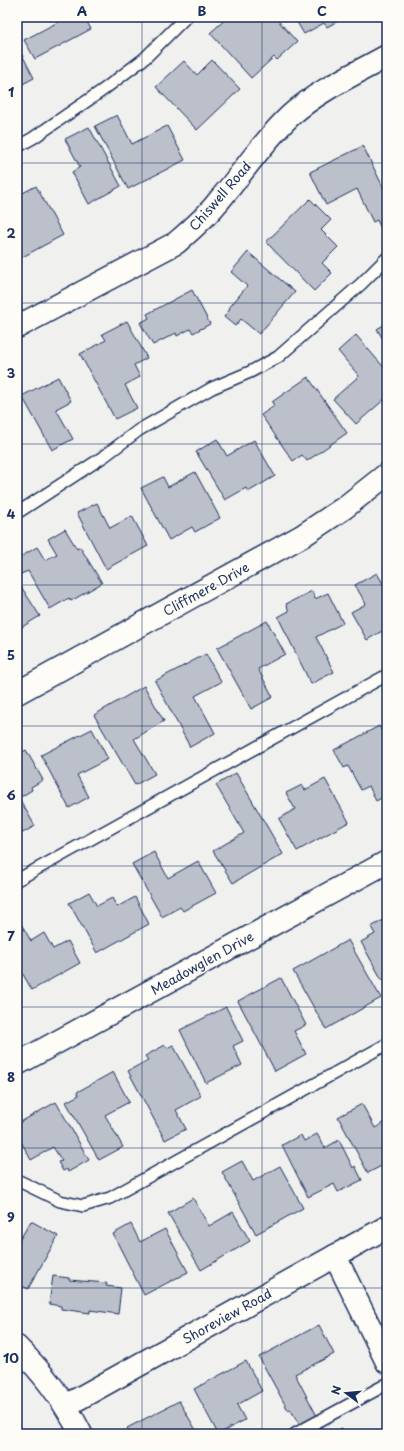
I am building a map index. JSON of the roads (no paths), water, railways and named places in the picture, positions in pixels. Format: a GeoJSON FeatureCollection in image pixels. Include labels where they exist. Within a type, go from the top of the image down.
{"type":"FeatureCollection","features":[{"type":"Feature","properties":{"kind":"street","name":"Chiswell Road"},"geometry":{"type":"LineString","coordinates":[[17,327],[176,243],[198,224],[213,208],[266,141],[292,114],[325,90],[387,56]]}},
{"type":"Feature","properties":{"kind":"street","name":"Cliffmere Drive"},"geometry":{"type":"LineString","coordinates":[[17,693],[302,536],[344,508],[387,474]]}},
{"type":"Feature","properties":{"kind":"street","name":"Meadowglen Drive"},"geometry":{"type":"LineString","coordinates":[[17,1064],[387,862]]}},
{"type":"Feature","properties":{"kind":"street","name":"Shoreview Road"},"geometry":{"type":"LineString","coordinates":[[67,1405],[387,1228]]}},
{"type":"Feature","properties":{"kind":"street"},"geometry":{"type":"LineString","coordinates":[[335,1256],[387,1362]]}},
{"type":"Feature","properties":{"kind":"street"},"geometry":{"type":"LineString","coordinates":[[17,1347],[40,1370],[67,1405],[81,1434]]}},
{"type":"Feature","properties":{"kind":"lane"},"geometry":{"type":"LineString","coordinates":[[17,147],[97,94],[145,58],[186,17]]}},
{"type":"Feature","properties":{"kind":"lane"},"geometry":{"type":"LineString","coordinates":[[17,513],[103,457],[139,430],[212,388],[238,378],[278,357],[361,284],[387,258]]}},
{"type":"Feature","properties":{"kind":"lane"},"geometry":{"type":"LineString","coordinates":[[17,880],[387,675]]}},
{"type":"Feature","properties":{"kind":"lane"},"geometry":{"type":"LineString","coordinates":[[17,1180],[60,1200],[83,1206],[110,1198],[387,1044]]}},
{"type":"Feature","properties":{"kind":"lane"},"geometry":{"type":"LineString","coordinates":[[295,1434],[387,1384]]}}]}
